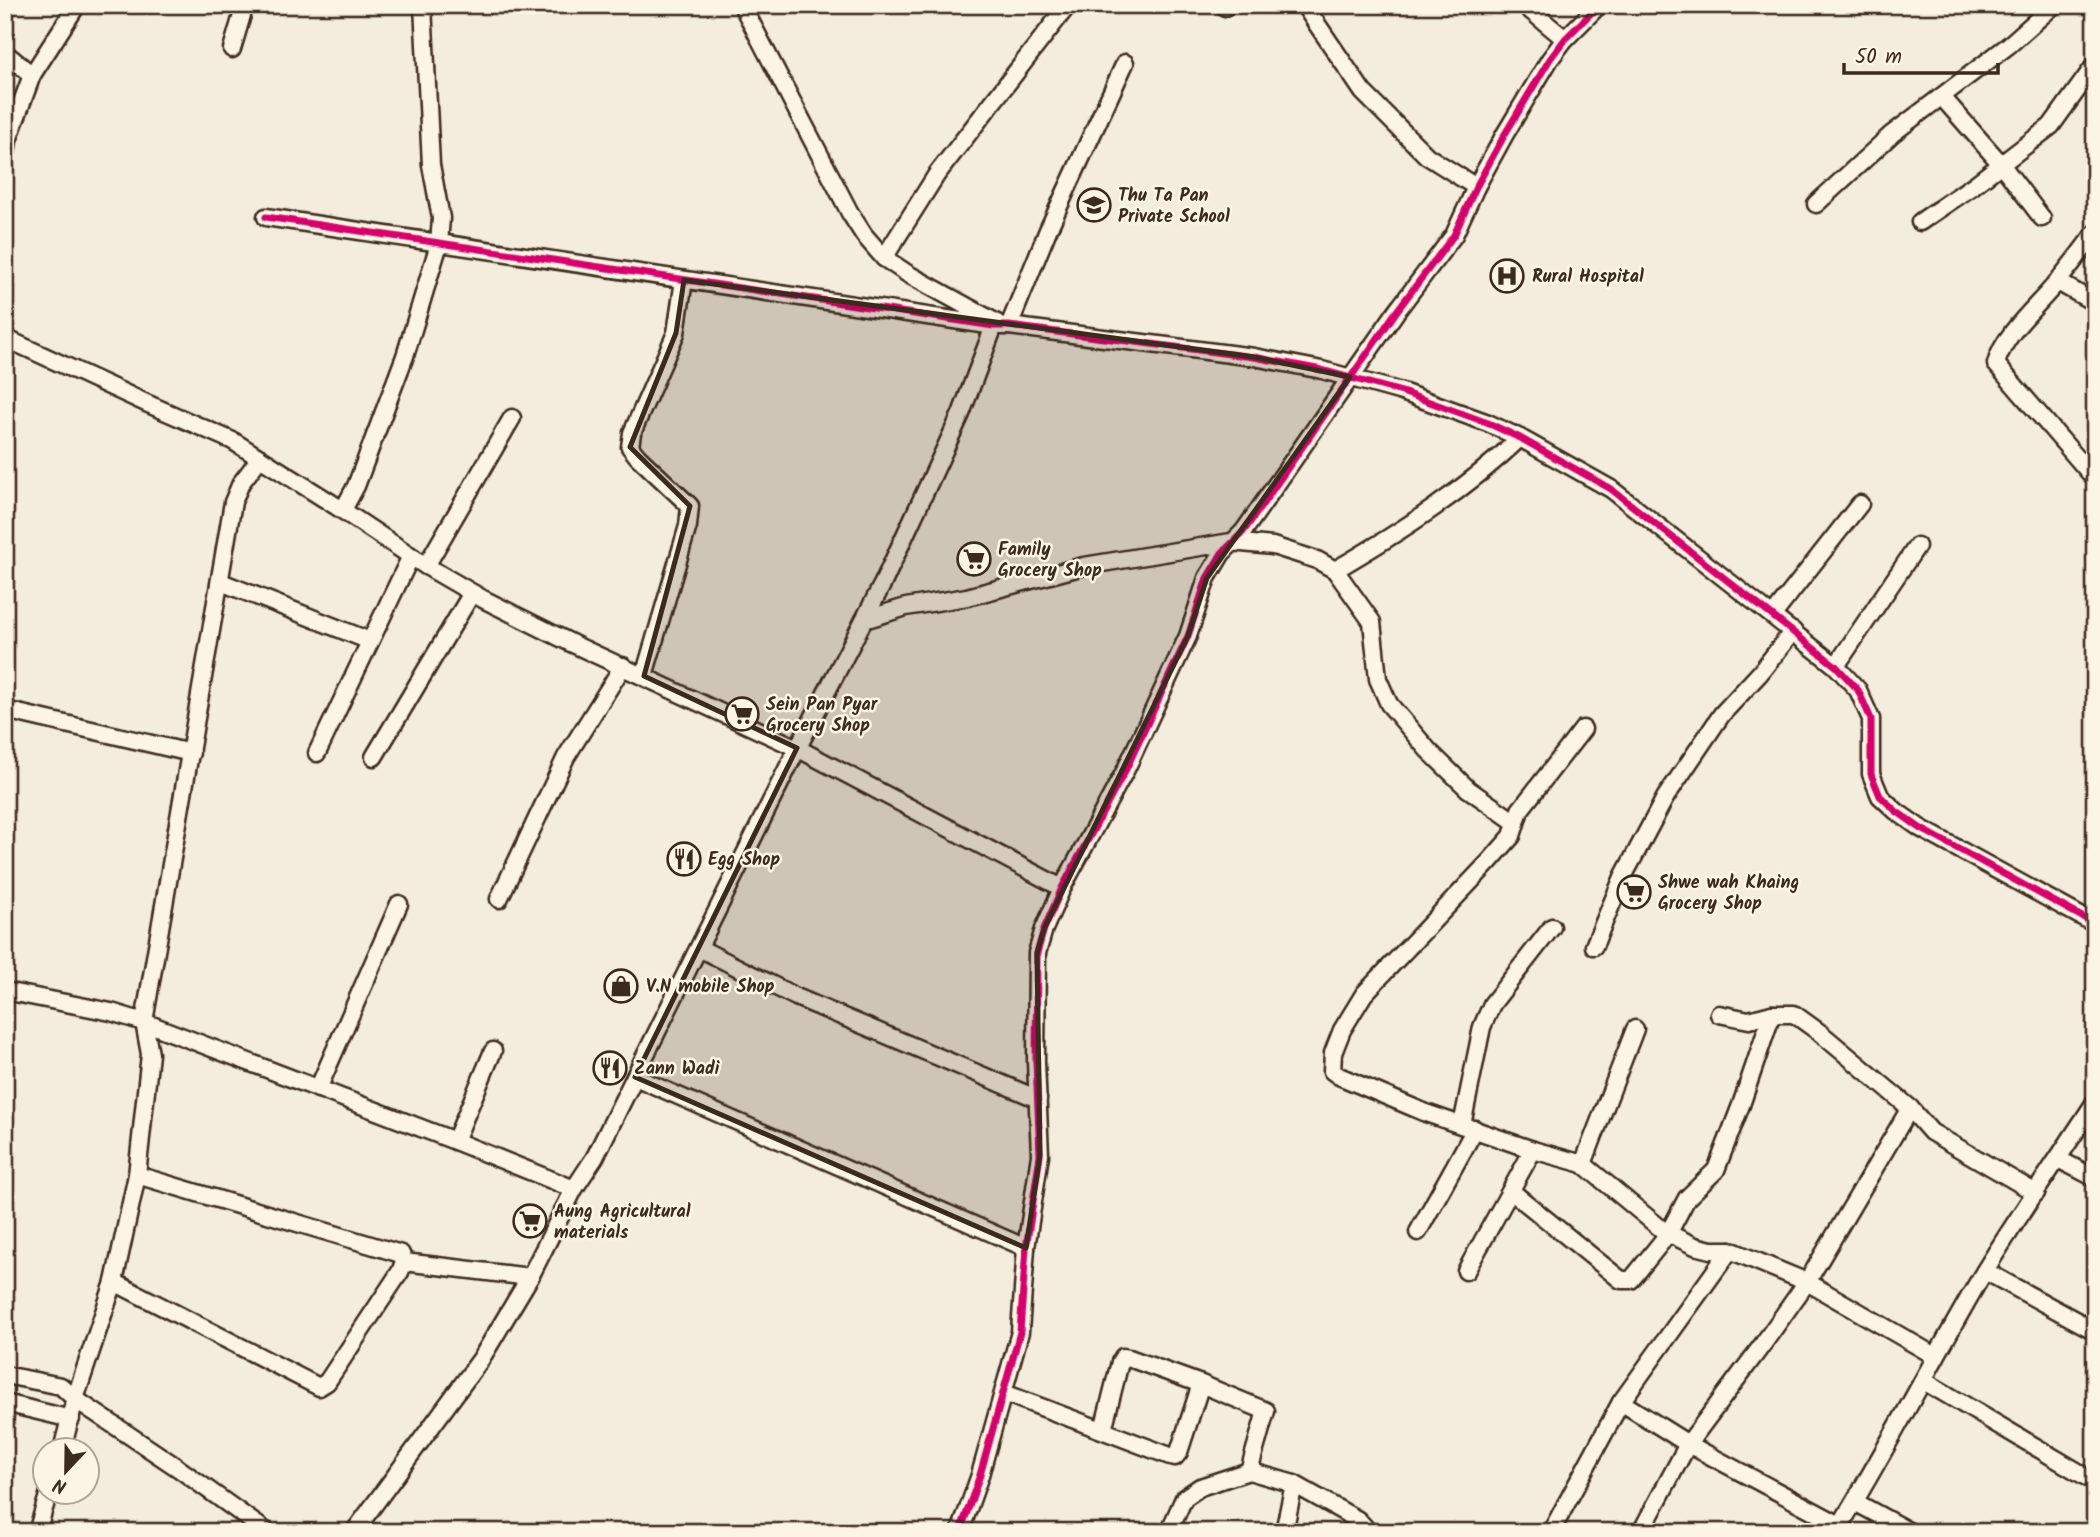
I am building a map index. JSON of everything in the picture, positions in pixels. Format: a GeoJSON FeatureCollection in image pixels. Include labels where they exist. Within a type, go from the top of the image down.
{"type":"FeatureCollection","features":[{"type":"Feature","properties":{"kind":"street"},"geometry":{"type":"LineString","coordinates":[[5,158],[8,140],[32,75],[76,5]]}},
{"type":"Feature","properties":{"kind":"street"},"geometry":{"type":"LineString","coordinates":[[232,50],[245,5]]}},
{"type":"Feature","properties":{"kind":"street"},"geometry":{"type":"LineString","coordinates":[[343,510],[356,486],[405,356],[439,244],[441,218],[431,165],[423,5]]}},
{"type":"Feature","properties":{"kind":"street"},"geometry":{"type":"LineString","coordinates":[[741,5],[864,235],[884,258],[908,274],[1002,326]]}},
{"type":"Feature","properties":{"kind":"street"},"geometry":{"type":"LineString","coordinates":[[884,258],[937,174],[1069,5]]}},
{"type":"Feature","properties":{"kind":"street"},"geometry":{"type":"LineString","coordinates":[[1304,5],[1363,92],[1427,156],[1476,187]]}},
{"type":"Feature","properties":{"kind":"street"},"geometry":{"type":"LineString","coordinates":[[1524,5],[1565,38]]}},
{"type":"Feature","properties":{"kind":"street"},"geometry":{"type":"LineString","coordinates":[[960,1532],[980,1475],[1020,1332],[1026,1248],[1040,1156],[1036,1062],[1037,953],[1044,929],[1062,888],[1126,769],[1188,636],[1207,578],[1222,552],[1255,515],[1350,377],[1454,235],[1504,134],[1550,59],[1565,38],[1599,5]]}},
{"type":"Feature","properties":{"kind":"street"},"geometry":{"type":"LineString","coordinates":[[1816,204],[1892,134],[2009,46],[2053,5]]}},
{"type":"Feature","properties":{"kind":"street"},"geometry":{"type":"LineString","coordinates":[[5,53],[32,75]]}},
{"type":"Feature","properties":{"kind":"street"},"geometry":{"type":"LineString","coordinates":[[354,1532],[481,1359],[530,1277],[574,1189],[595,1157],[797,748],[883,583],[1125,63]]}},
{"type":"Feature","properties":{"kind":"street"},"geometry":{"type":"LineString","coordinates":[[1920,222],[2051,126],[2095,65]]}},
{"type":"Feature","properties":{"kind":"street"},"geometry":{"type":"LineString","coordinates":[[1942,97],[2001,164],[2042,218]]}},
{"type":"Feature","properties":{"kind":"street"},"geometry":{"type":"LineString","coordinates":[[266,217],[1002,326],[1254,357],[1350,377],[1488,423],[1611,489],[1836,666],[1858,690],[1871,719],[1871,774],[1880,796],[1896,811],[1920,828],[2095,924]]}},
{"type":"Feature","properties":{"kind":"street"},"geometry":{"type":"LineString","coordinates":[[2095,233],[2058,282],[2007,340],[1999,352],[1996,365],[2095,479]]}},
{"type":"Feature","properties":{"kind":"street"},"geometry":{"type":"LineString","coordinates":[[644,676],[688,526],[690,506],[630,447],[632,433],[676,333],[684,280]]}},
{"type":"Feature","properties":{"kind":"street"},"geometry":{"type":"LineString","coordinates":[[2058,282],[2095,303]]}},
{"type":"Feature","properties":{"kind":"street"},"geometry":{"type":"LineString","coordinates":[[5,338],[233,441],[472,593],[797,748],[1062,888]]}},
{"type":"Feature","properties":{"kind":"street"},"geometry":{"type":"LineString","coordinates":[[426,566],[512,418]]}},
{"type":"Feature","properties":{"kind":"street"},"geometry":{"type":"LineString","coordinates":[[1335,570],[1445,502],[1520,438]]}},
{"type":"Feature","properties":{"kind":"street"},"geometry":{"type":"LineString","coordinates":[[66,1436],[75,1399],[114,1282],[137,1175],[150,1054],[144,1023],[233,502],[241,483],[260,458]]}},
{"type":"Feature","properties":{"kind":"street"},"geometry":{"type":"LineString","coordinates":[[1773,615],[1860,504]]}},
{"type":"Feature","properties":{"kind":"street"},"geometry":{"type":"LineString","coordinates":[[863,620],[906,607],[967,597],[1084,566],[1231,542],[1273,546],[1335,570],[1372,622],[1378,680],[1389,705],[1428,750],[1468,789],[1515,822]]}},
{"type":"Feature","properties":{"kind":"street"},"geometry":{"type":"LineString","coordinates":[[1836,666],[1917,546]]}},
{"type":"Feature","properties":{"kind":"street"},"geometry":{"type":"LineString","coordinates":[[317,753],[411,556]]}},
{"type":"Feature","properties":{"kind":"street"},"geometry":{"type":"LineString","coordinates":[[221,582],[370,640]]}},
{"type":"Feature","properties":{"kind":"street"},"geometry":{"type":"LineString","coordinates":[[374,757],[472,593]]}},
{"type":"Feature","properties":{"kind":"street"},"geometry":{"type":"LineString","coordinates":[[1594,946],[1623,877],[1665,798],[1722,715],[1793,631]]}},
{"type":"Feature","properties":{"kind":"street"},"geometry":{"type":"LineString","coordinates":[[499,900],[566,757],[623,666]]}},
{"type":"Feature","properties":{"kind":"street"},"geometry":{"type":"LineString","coordinates":[[5,710],[191,752]]}},
{"type":"Feature","properties":{"kind":"street"},"geometry":{"type":"LineString","coordinates":[[1583,729],[1520,810],[1511,836],[1364,994],[1342,1030],[1333,1053],[1332,1071],[1426,1114],[1583,1164],[1668,1234],[1695,1246],[1711,1250],[1730,1250],[1807,1282],[1935,1356]]}},
{"type":"Feature","properties":{"kind":"street"},"geometry":{"type":"LineString","coordinates":[[318,1089],[399,904]]}},
{"type":"Feature","properties":{"kind":"street"},"geometry":{"type":"LineString","coordinates":[[1418,1232],[1469,1127],[1482,1027],[1492,1004],[1552,927]]}},
{"type":"Feature","properties":{"kind":"street"},"geometry":{"type":"LineString","coordinates":[[699,948],[796,997],[1038,1099]]}},
{"type":"Feature","properties":{"kind":"street"},"geometry":{"type":"LineString","coordinates":[[5,991],[111,1012],[144,1023],[574,1189]]}},
{"type":"Feature","properties":{"kind":"street"},"geometry":{"type":"LineString","coordinates":[[1719,1014],[1749,1020],[1772,1014],[1794,1014],[1910,1108],[1931,1132],[2036,1193]]}},
{"type":"Feature","properties":{"kind":"street"},"geometry":{"type":"LineString","coordinates":[[1511,1191],[1620,1280],[1631,1280],[1668,1234],[1687,1198],[1716,1170],[1772,1014]]}},
{"type":"Feature","properties":{"kind":"street"},"geometry":{"type":"LineString","coordinates":[[1583,1164],[1635,1029]]}},
{"type":"Feature","properties":{"kind":"street"},"geometry":{"type":"LineString","coordinates":[[455,1141],[493,1051]]}},
{"type":"Feature","properties":{"kind":"street"},"geometry":{"type":"LineString","coordinates":[[635,1077],[1026,1248]]}},
{"type":"Feature","properties":{"kind":"street"},"geometry":{"type":"LineString","coordinates":[[1621,1402],[1688,1444],[1838,1528],[1985,1271],[2095,1102]]}},
{"type":"Feature","properties":{"kind":"street"},"geometry":{"type":"LineString","coordinates":[[1641,1532],[1688,1444],[1807,1282],[1910,1108]]}},
{"type":"Feature","properties":{"kind":"street"},"geometry":{"type":"LineString","coordinates":[[1466,1271],[1533,1150]]}},
{"type":"Feature","properties":{"kind":"street"},"geometry":{"type":"LineString","coordinates":[[2058,1158],[2095,1178]]}},
{"type":"Feature","properties":{"kind":"street"},"geometry":{"type":"LineString","coordinates":[[137,1175],[401,1254],[404,1262]]}},
{"type":"Feature","properties":{"kind":"street"},"geometry":{"type":"LineString","coordinates":[[1551,1532],[1621,1402],[1730,1250]]}},
{"type":"Feature","properties":{"kind":"street"},"geometry":{"type":"LineString","coordinates":[[404,1262],[530,1277]]}},
{"type":"Feature","properties":{"kind":"street"},"geometry":{"type":"LineString","coordinates":[[114,1282],[319,1387],[327,1382],[404,1262]]}},
{"type":"Feature","properties":{"kind":"street"},"geometry":{"type":"LineString","coordinates":[[1985,1271],[2095,1331]]}},
{"type":"Feature","properties":{"kind":"street"},"geometry":{"type":"LineString","coordinates":[[1102,1430],[1120,1362],[1124,1357],[1201,1384],[1266,1412],[1249,1471]]}},
{"type":"Feature","properties":{"kind":"street"},"geometry":{"type":"LineString","coordinates":[[5,1375],[61,1386],[75,1399],[267,1532]]}},
{"type":"Feature","properties":{"kind":"street"},"geometry":{"type":"LineString","coordinates":[[1924,1381],[2095,1482]]}},
{"type":"Feature","properties":{"kind":"street"},"geometry":{"type":"LineString","coordinates":[[1004,1393],[1175,1457],[1201,1384]]}},
{"type":"Feature","properties":{"kind":"street"},"geometry":{"type":"LineString","coordinates":[[5,1403],[71,1419]]}},
{"type":"Feature","properties":{"kind":"street"},"geometry":{"type":"LineString","coordinates":[[1169,1532],[1184,1498],[1200,1487],[1249,1471],[1294,1484],[1358,1520],[1369,1532]]}},
{"type":"Feature","properties":{"kind":"street"},"geometry":{"type":"LineString","coordinates":[[1284,1532],[1294,1484]]}},
{"type":"Feature","properties":{"kind":"street"},"geometry":{"type":"LineString","coordinates":[[1855,1502],[1910,1532]]}},
{"type":"Feature","properties":{"kind":"street"},"geometry":{"type":"LineString","coordinates":[[37,1532],[45,1506]]}},
{"type":"Feature","properties":{"kind":"highlighted area"},"geometry":{"type":"Polygon","coordinates":[[[684,280],[1254,357],[1350,377],[1207,578],[1188,636],[1044,929],[1037,953],[1040,1155],[1026,1248],[635,1077],[797,748],[644,676],[690,506],[630,447],[676,333],[684,280]]]}},
{"type":"Feature","properties":{"kind":"cycle path"},"geometry":{"type":"LineString","coordinates":[[960,1532],[980,1475],[1020,1332],[1026,1248],[1040,1155],[1036,1062],[1037,953],[1044,929],[1062,888],[1126,769],[1188,636],[1207,578],[1222,553],[1243,532],[1396,312],[1454,235],[1476,187],[1550,59],[1565,39],[1599,5]]}},
{"type":"Feature","properties":{"kind":"cycle path"},"geometry":{"type":"LineString","coordinates":[[266,217],[994,326],[1254,357],[1322,370],[1402,392],[1488,423],[1611,489],[1836,666],[1858,690],[1871,719],[1871,774],[1880,796],[1896,811],[1920,828],[2095,924]]}},
{"type":"Feature","properties":{"kind":"place","name":"Thu Ta Pan Private School"},"geometry":{"type":"Point","coordinates":[1094,205]}},
{"type":"Feature","properties":{"kind":"place","name":"Rural Hospital"},"geometry":{"type":"Point","coordinates":[1507,276]}},
{"type":"Feature","properties":{"kind":"place","name":"Family Grocery Shop"},"geometry":{"type":"Point","coordinates":[974,559]}},
{"type":"Feature","properties":{"kind":"place","name":"Sein Pan Pyar Grocery Shop"},"geometry":{"type":"Point","coordinates":[742,714]}},
{"type":"Feature","properties":{"kind":"place","name":"Egg Shop"},"geometry":{"type":"Point","coordinates":[684,859]}},
{"type":"Feature","properties":{"kind":"place","name":"Shwe wah Khaing Grocery Shop"},"geometry":{"type":"Point","coordinates":[1634,892]}},
{"type":"Feature","properties":{"kind":"place","name":"V.N mobile Shop"},"geometry":{"type":"Point","coordinates":[621,986]}},
{"type":"Feature","properties":{"kind":"place","name":"Zann Wadi"},"geometry":{"type":"Point","coordinates":[610,1068]}},
{"type":"Feature","properties":{"kind":"place","name":"Aung Agricultural materials"},"geometry":{"type":"Point","coordinates":[530,1221]}}]}
